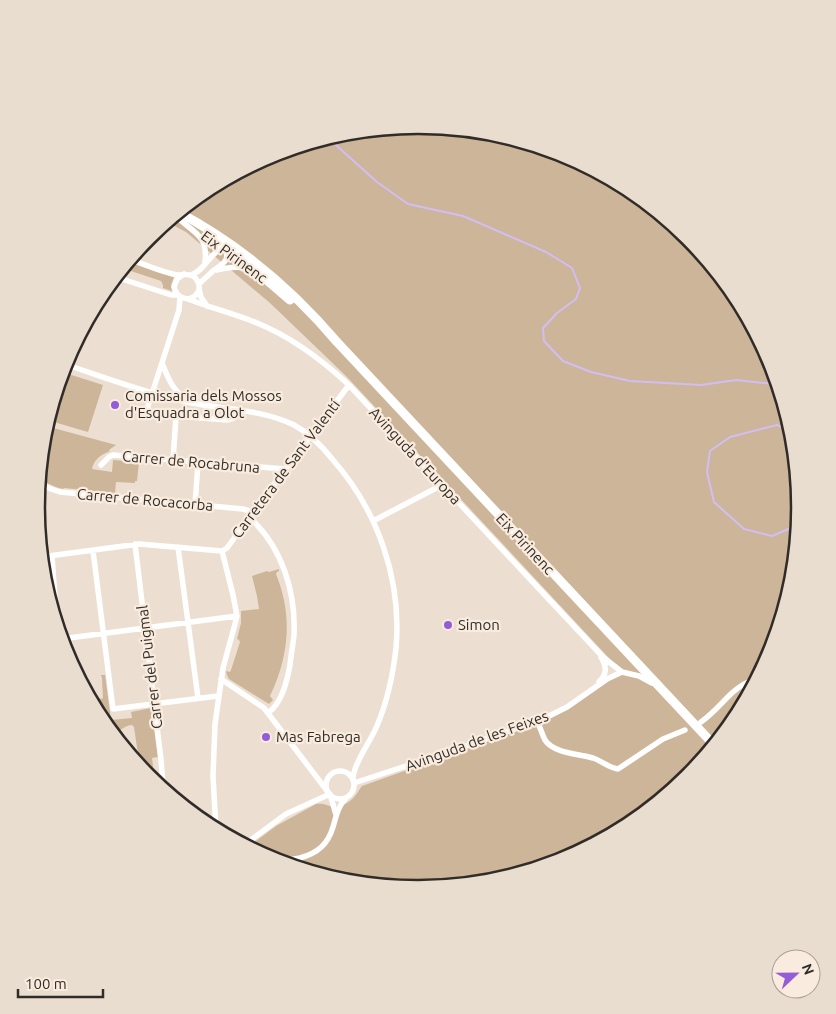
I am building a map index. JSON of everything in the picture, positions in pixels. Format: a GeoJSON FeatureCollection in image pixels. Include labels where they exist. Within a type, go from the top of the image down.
{"type":"FeatureCollection","features":[{"type":"Feature","properties":{"kind":"main road","name":"Eix Pirinenc"},"geometry":{"type":"LineString","coordinates":[[182,218],[226,247],[264,277],[337,342]]}},
{"type":"Feature","properties":{"kind":"main road","name":"Eix Pirinenc"},"geometry":{"type":"LineString","coordinates":[[183,218],[206,227],[238,248],[286,288],[316,317],[337,342],[709,740]]}},
{"type":"Feature","properties":{"kind":"street"},"geometry":{"type":"LineString","coordinates":[[181,219],[200,236],[205,246],[205,264]]}},
{"type":"Feature","properties":{"kind":"street"},"geometry":{"type":"LineString","coordinates":[[179,310],[188,299],[195,295],[199,286],[224,264],[227,258],[226,247]]}},
{"type":"Feature","properties":{"kind":"street"},"geometry":{"type":"LineString","coordinates":[[191,275],[196,273],[217,250],[226,247],[231,248],[281,287],[286,288]]}},
{"type":"Feature","properties":{"kind":"street"},"geometry":{"type":"LineString","coordinates":[[138,261],[177,274],[191,275],[198,280],[201,297],[207,306]]}},
{"type":"Feature","properties":{"kind":"street"},"geometry":{"type":"LineString","coordinates":[[215,270],[243,267],[264,277]]}},
{"type":"Feature","properties":{"kind":"street"},"geometry":{"type":"LineString","coordinates":[[184,274],[175,283],[174,288],[179,296],[179,310],[148,410],[153,414],[229,420],[235,416],[235,409]]}},
{"type":"Feature","properties":{"kind":"street"},"geometry":{"type":"LineString","coordinates":[[123,279],[188,299]]}},
{"type":"Feature","properties":{"kind":"street","name":"Avinguda d'Europa"},"geometry":{"type":"LineString","coordinates":[[188,299],[257,323],[288,338],[349,385],[612,665],[622,672],[645,678],[661,690]]}},
{"type":"Feature","properties":{"kind":"street"},"geometry":{"type":"LineString","coordinates":[[162,362],[169,381],[174,388],[181,396],[192,403]]}},
{"type":"Feature","properties":{"kind":"street"},"geometry":{"type":"LineString","coordinates":[[72,367],[153,393],[192,403],[264,415],[300,429],[329,454],[347,476],[373,521],[382,541],[392,575],[396,616],[394,663],[384,707],[375,730],[354,770],[353,790],[342,803],[336,815],[329,839],[320,848],[306,856],[294,859]]}},
{"type":"Feature","properties":{"kind":"street","name":"Carretera de Sant Valentí"},"geometry":{"type":"LineString","coordinates":[[222,551],[227,548],[349,385]]}},
{"type":"Feature","properties":{"kind":"street"},"geometry":{"type":"LineString","coordinates":[[173,460],[176,416]]}},
{"type":"Feature","properties":{"kind":"street","name":"Carrer de Rocabruna"},"geometry":{"type":"LineString","coordinates":[[101,465],[111,456],[285,470]]}},
{"type":"Feature","properties":{"kind":"street"},"geometry":{"type":"LineString","coordinates":[[194,505],[198,462]]}},
{"type":"Feature","properties":{"kind":"street"},"geometry":{"type":"LineString","coordinates":[[373,521],[442,485]]}},
{"type":"Feature","properties":{"kind":"street","name":"Carrer de Rocacorba"},"geometry":{"type":"LineString","coordinates":[[46,486],[60,492],[243,509],[251,515]]}},
{"type":"Feature","properties":{"kind":"street"},"geometry":{"type":"LineString","coordinates":[[251,515],[278,553],[286,571],[294,612],[293,642],[287,678],[279,699],[273,710],[268,713]]}},
{"type":"Feature","properties":{"kind":"street"},"geometry":{"type":"LineString","coordinates":[[48,556],[135,544],[222,551],[236,616],[223,668],[215,724],[213,776],[216,820]]}},
{"type":"Feature","properties":{"kind":"street","name":"Carrer del Puigmal"},"geometry":{"type":"LineString","coordinates":[[135,544],[162,779]]}},
{"type":"Feature","properties":{"kind":"street"},"geometry":{"type":"LineString","coordinates":[[178,547],[198,698]]}},
{"type":"Feature","properties":{"kind":"street"},"geometry":{"type":"LineString","coordinates":[[93,551],[114,709],[218,696]]}},
{"type":"Feature","properties":{"kind":"street"},"geometry":{"type":"LineString","coordinates":[[52,556],[54,590]]}},
{"type":"Feature","properties":{"kind":"street"},"geometry":{"type":"LineString","coordinates":[[69,638],[236,616]]}},
{"type":"Feature","properties":{"kind":"street","name":"Avinguda d'Europa"},"geometry":{"type":"LineString","coordinates":[[594,647],[606,667],[604,675],[594,687]]}},
{"type":"Feature","properties":{"kind":"street","name":"Avinguda de les Feixes"},"geometry":{"type":"LineString","coordinates":[[353,781],[449,752],[537,721],[567,707],[594,687],[622,672]]}},
{"type":"Feature","properties":{"kind":"street"},"geometry":{"type":"LineString","coordinates":[[221,679],[257,702],[268,713],[329,793],[337,799],[346,798]]}},
{"type":"Feature","properties":{"kind":"street"},"geometry":{"type":"LineString","coordinates":[[701,722],[715,712],[734,691],[747,682]]}},
{"type":"Feature","properties":{"kind":"street"},"geometry":{"type":"LineString","coordinates":[[537,721],[545,740],[555,748],[594,758],[618,770],[663,739],[685,730]]}},
{"type":"Feature","properties":{"kind":"street"},"geometry":{"type":"LineString","coordinates":[[311,770],[322,777],[332,775],[350,768],[360,759]]}},
{"type":"Feature","properties":{"kind":"street"},"geometry":{"type":"LineString","coordinates":[[342,772],[348,774],[353,781]]}},
{"type":"Feature","properties":{"kind":"street"},"geometry":{"type":"LineString","coordinates":[[332,775],[327,784],[336,815]]}},
{"type":"Feature","properties":{"kind":"street"},"geometry":{"type":"LineString","coordinates":[[249,840],[286,814],[329,793]]}},
{"type":"Feature","properties":{"kind":"shaded area"},"geometry":{"type":"Polygon","coordinates":[[[418,134],[467,137],[491,141],[538,154],[583,172],[604,184],[645,211],[664,227],[682,243],[714,280],[753,342],[763,364],[778,410],[788,458],[790,483],[791,507],[788,556],[784,580],[771,627],[763,650],[741,694],[714,734],[698,753],[682,771],[645,803],[604,830],[561,852],[515,867],[467,877],[418,880],[369,877],[321,867],[275,852],[254,842],[276,826],[316,804],[333,807],[342,806],[353,798],[362,786],[534,725],[537,726],[569,709],[622,672],[347,377],[270,303],[186,232],[174,226],[211,197],[253,172],[298,154],[345,141],[369,137],[418,134]]]}},
{"type":"Feature","properties":{"kind":"shaded area"},"geometry":{"type":"Polygon","coordinates":[[[135,265],[174,277],[171,285],[172,291],[163,288],[161,281],[130,271],[135,265]]]}},
{"type":"Feature","properties":{"kind":"shaded area"},"geometry":{"type":"Polygon","coordinates":[[[69,374],[103,385],[88,432],[55,422],[69,374]]]}},
{"type":"Feature","properties":{"kind":"shaded area"},"geometry":{"type":"Polygon","coordinates":[[[53,428],[116,445],[98,458],[92,469],[112,472],[113,460],[139,462],[137,481],[135,483],[116,482],[115,493],[63,489],[46,482],[53,428]]]}},
{"type":"Feature","properties":{"kind":"shaded area"},"geometry":{"type":"Polygon","coordinates":[[[279,569],[276,574],[285,605],[287,621],[285,651],[270,696],[273,700],[269,704],[229,679],[226,671],[230,672],[231,670],[240,642],[237,639],[241,623],[241,611],[259,609],[252,576],[279,569]]]}},
{"type":"Feature","properties":{"kind":"shaded area"},"geometry":{"type":"Polygon","coordinates":[[[101,675],[105,675],[111,718],[97,697],[103,698],[101,675]]]}},
{"type":"Feature","properties":{"kind":"shaded area"},"geometry":{"type":"Polygon","coordinates":[[[151,708],[158,757],[152,758],[154,771],[138,753],[134,727],[132,725],[127,726],[120,730],[112,720],[132,718],[131,712],[151,708]]]}},
{"type":"Feature","properties":{"kind":"waterway"},"geometry":{"type":"LineString","coordinates":[[334,144],[377,182],[408,204],[463,216],[546,252],[572,268],[580,288],[576,299],[557,313],[543,328],[544,341],[563,361],[591,372],[630,381],[701,385],[736,380],[770,384]]}},
{"type":"Feature","properties":{"kind":"waterway"},"geometry":{"type":"LineString","coordinates":[[782,427],[777,425],[730,437],[710,451],[707,472],[714,502],[744,529],[772,536],[790,528]]}},
{"type":"Feature","properties":{"kind":"place","name":"Comissaria dels Mossos d'Esquadra a Olot"},"geometry":{"type":"Point","coordinates":[115,405]}},
{"type":"Feature","properties":{"kind":"place","name":"Simon"},"geometry":{"type":"Point","coordinates":[448,625]}},
{"type":"Feature","properties":{"kind":"place","name":"Mas Fabrega"},"geometry":{"type":"Point","coordinates":[266,737]}}]}
